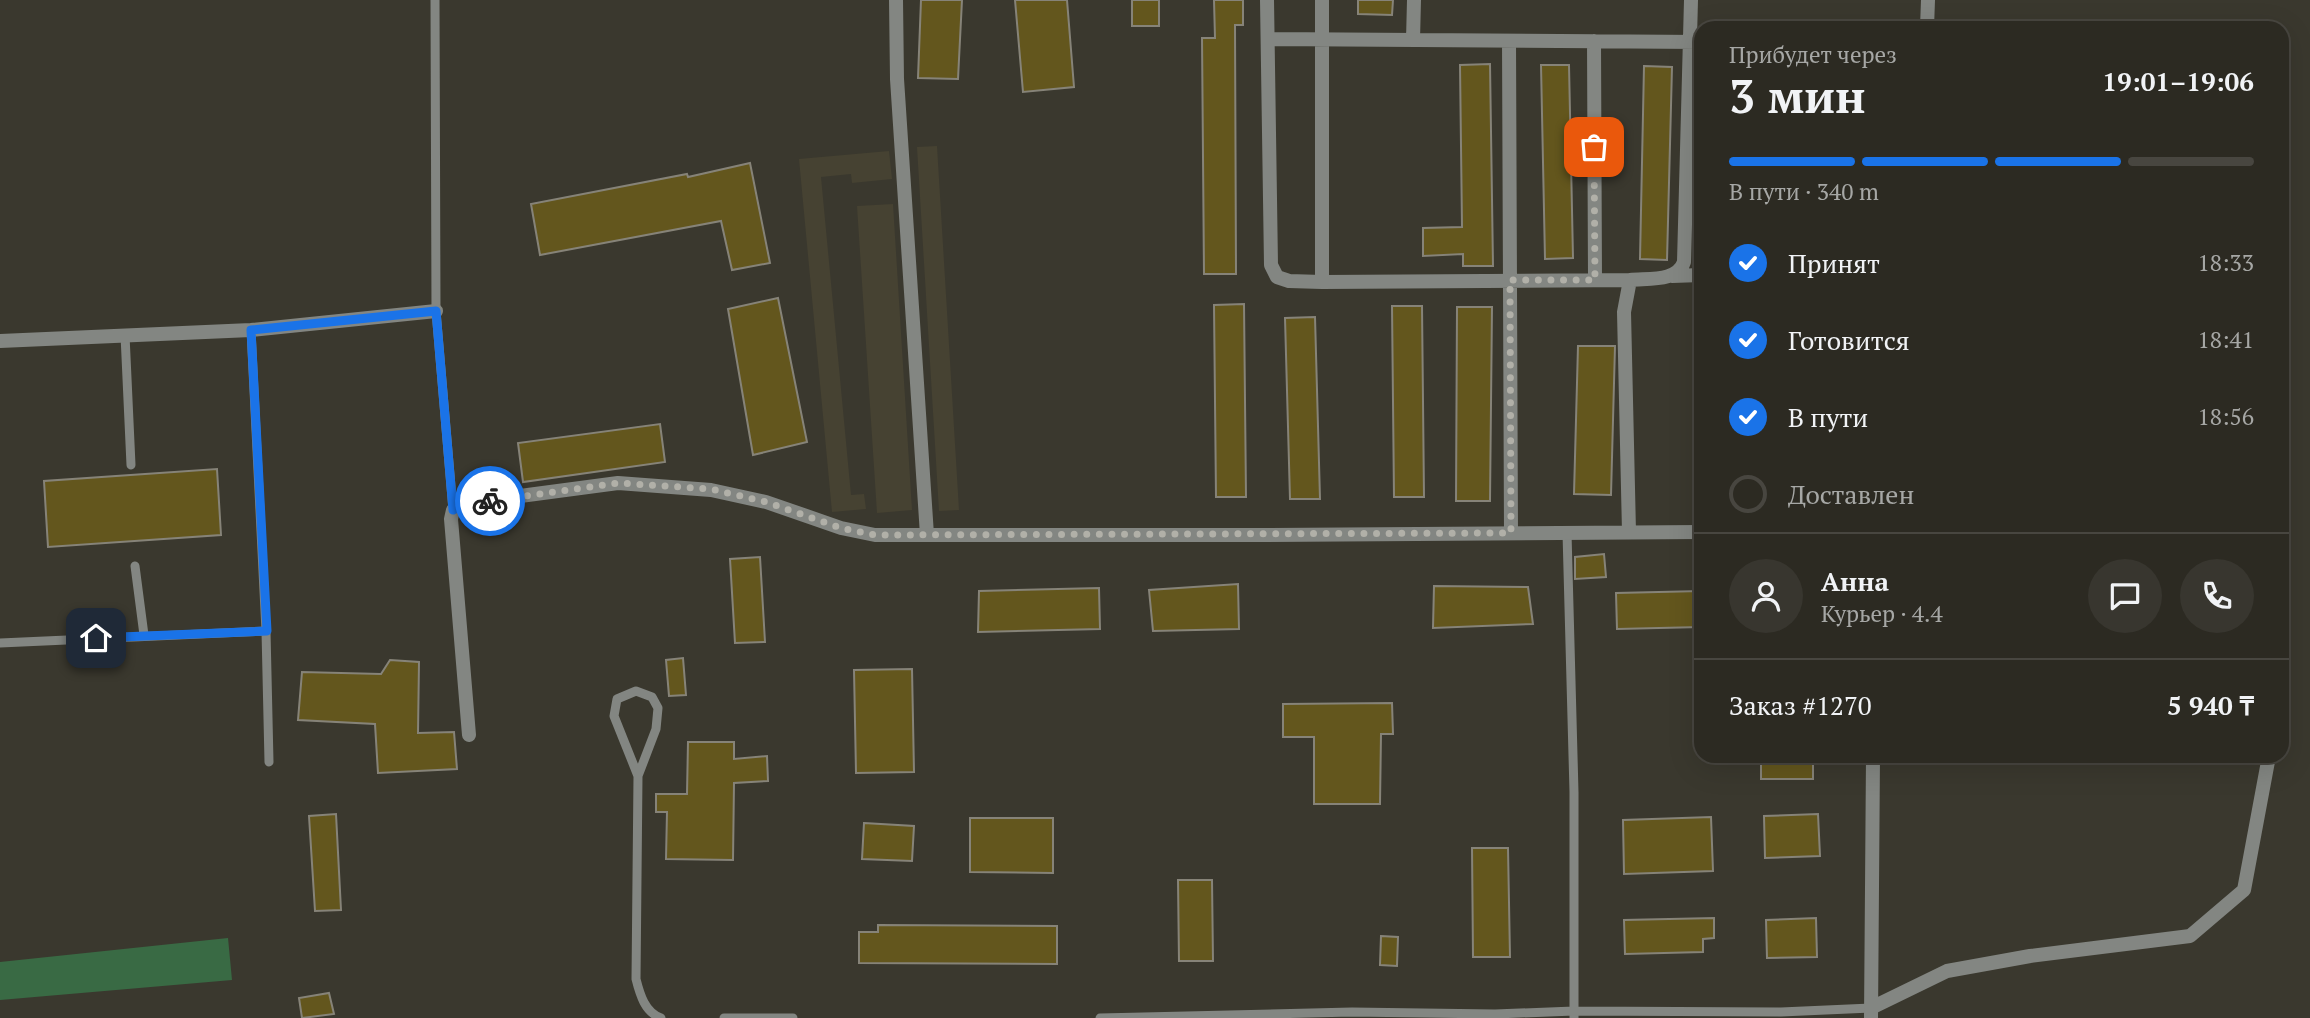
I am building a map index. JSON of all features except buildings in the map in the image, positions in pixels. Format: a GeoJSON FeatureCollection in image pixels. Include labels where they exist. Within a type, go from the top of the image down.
{"type":"FeatureCollection","features":[{"type":"Feature","properties":{"kind":"street"},"geometry":{"type":"LineString","coordinates":[[896,0],[897,79],[927,535]]}},
{"type":"Feature","properties":{"kind":"street"},"geometry":{"type":"LineString","coordinates":[[1267,0],[1271,265],[1277,277],[1289,281],[1322,282],[1630,280],[1694,275]]}},
{"type":"Feature","properties":{"kind":"street"},"geometry":{"type":"LineString","coordinates":[[1322,0],[1322,282]]}},
{"type":"Feature","properties":{"kind":"street"},"geometry":{"type":"LineString","coordinates":[[1413,40],[1414,0]]}},
{"type":"Feature","properties":{"kind":"street"},"geometry":{"type":"LineString","coordinates":[[1691,0],[1694,32]]}},
{"type":"Feature","properties":{"kind":"street"},"geometry":{"type":"LineString","coordinates":[[1927,21],[1928,0]]}},
{"type":"Feature","properties":{"kind":"street"},"geometry":{"type":"LineString","coordinates":[[1268,38],[1694,42]]}},
{"type":"Feature","properties":{"kind":"street"},"geometry":{"type":"LineString","coordinates":[[1509,41],[1511,533]]}},
{"type":"Feature","properties":{"kind":"street"},"geometry":{"type":"LineString","coordinates":[[1594,41],[1595,280]]}},
{"type":"Feature","properties":{"kind":"street"},"geometry":{"type":"LineString","coordinates":[[1672,276],[1681,271],[1684,262],[1694,62]]}},
{"type":"Feature","properties":{"kind":"street"},"geometry":{"type":"LineString","coordinates":[[1629,532],[1624,312],[1630,280]]}},
{"type":"Feature","properties":{"kind":"street"},"geometry":{"type":"LineString","coordinates":[[0,341],[251,330],[436,311]]}},
{"type":"Feature","properties":{"kind":"street"},"geometry":{"type":"LineString","coordinates":[[469,735],[451,519],[453,510],[460,506],[483,501],[618,483],[711,489],[766,502],[841,528],[875,535],[1694,532]]}},
{"type":"Feature","properties":{"kind":"street"},"geometry":{"type":"LineString","coordinates":[[1873,763],[1871,1013],[1947,971],[2030,956],[2190,936],[2244,890],[2268,763]]}},
{"type":"Feature","properties":{"kind":"lane"},"geometry":{"type":"LineString","coordinates":[[435,0],[436,311],[453,510]]}},
{"type":"Feature","properties":{"kind":"lane"},"geometry":{"type":"LineString","coordinates":[[251,330],[267,631],[269,762]]}},
{"type":"Feature","properties":{"kind":"lane"},"geometry":{"type":"LineString","coordinates":[[125,335],[131,465]]}},
{"type":"Feature","properties":{"kind":"lane"},"geometry":{"type":"LineString","coordinates":[[1567,533],[1574,792],[1574,1015]]}},
{"type":"Feature","properties":{"kind":"lane"},"geometry":{"type":"LineString","coordinates":[[135,566],[144,635]]}},
{"type":"Feature","properties":{"kind":"lane"},"geometry":{"type":"LineString","coordinates":[[0,643],[267,631]]}},
{"type":"Feature","properties":{"kind":"lane"},"geometry":{"type":"LineString","coordinates":[[638,776],[614,716],[617,699],[636,691],[652,697],[657,708],[656,729],[638,776],[636,979],[640,996],[653,1015],[661,1018]]}},
{"type":"Feature","properties":{"kind":"lane"},"geometry":{"type":"LineString","coordinates":[[1100,1018],[1352,1012],[1495,1016],[1871,1013]]}},
{"type":"Feature","properties":{"kind":"lane"},"geometry":{"type":"LineString","coordinates":[[724,1018],[793,1018]]}},
{"type":"Feature","properties":{"kind":"shaded area"},"geometry":{"type":"Polygon","coordinates":[[[937,146],[959,510],[939,511],[917,147],[937,146]]]}},
{"type":"Feature","properties":{"kind":"shaded area"},"geometry":{"type":"Polygon","coordinates":[[[889,151],[892,179],[852,183],[851,174],[821,177],[851,495],[864,494],[866,509],[832,512],[799,159],[889,151]]]}},
{"type":"Feature","properties":{"kind":"shaded area"},"geometry":{"type":"Polygon","coordinates":[[[893,204],[912,510],[877,513],[857,206],[893,204]]]}},
{"type":"Feature","properties":{"kind":"green space"},"geometry":{"type":"Polygon","coordinates":[[[228,938],[232,980],[0,1000],[0,962],[228,938]]]}},
{"type":"Feature","properties":{"kind":"way so far"},"geometry":{"type":"LineString","coordinates":[[490,501],[618,483],[711,489],[766,502],[841,528],[875,535],[1511,533],[1510,280],[1595,280],[1594,147]]}},
{"type":"Feature","properties":{"kind":"route"},"geometry":{"type":"LineString","coordinates":[[96,638],[267,631],[251,330],[436,311],[453,510],[460,506],[490,501]]}}]}
